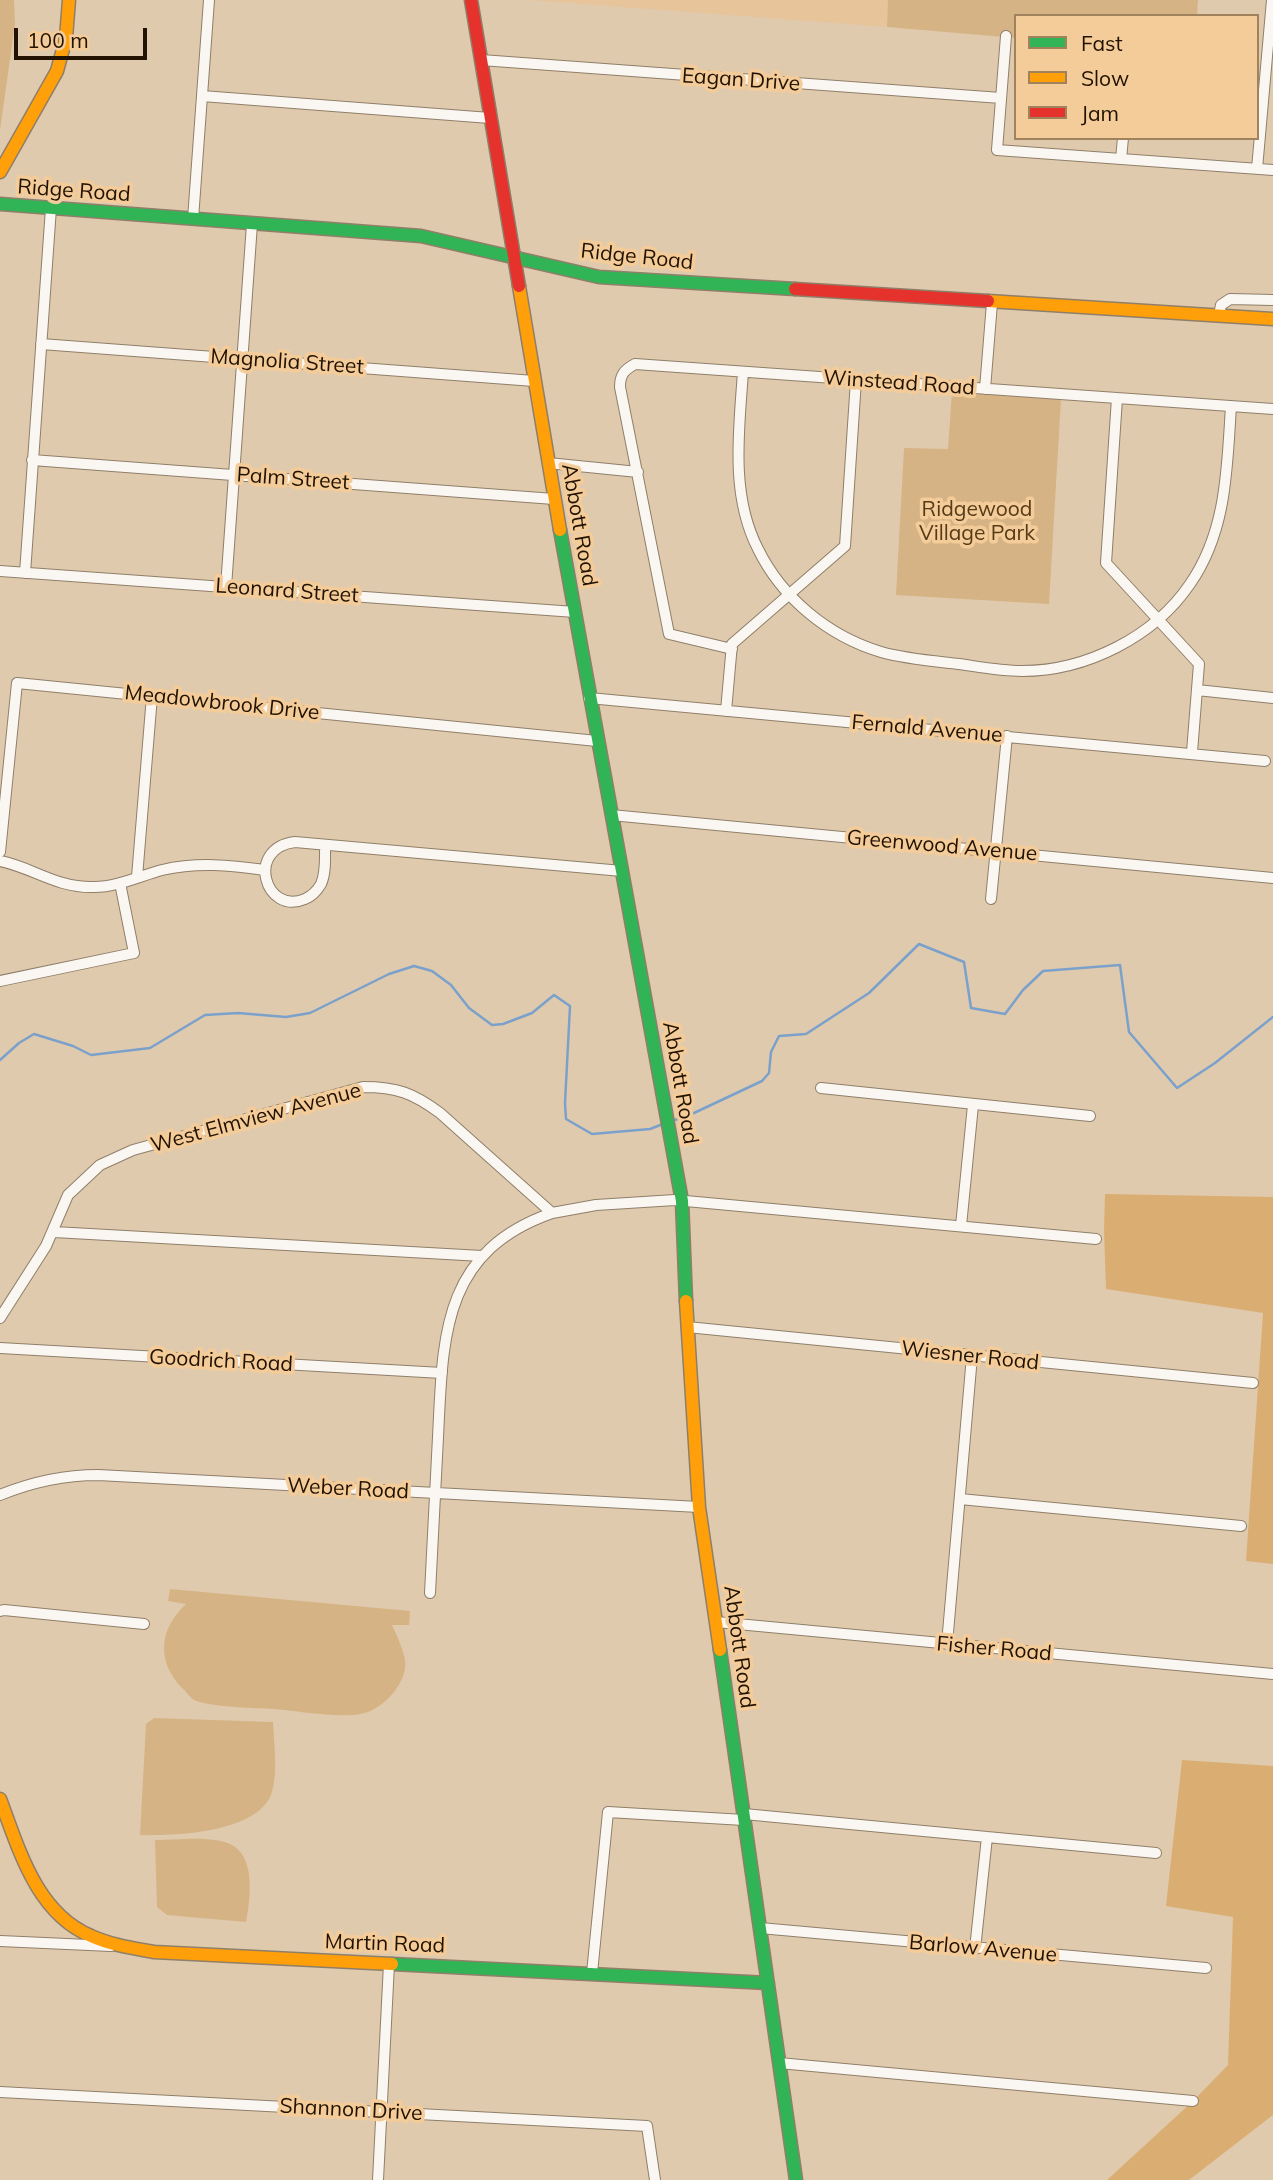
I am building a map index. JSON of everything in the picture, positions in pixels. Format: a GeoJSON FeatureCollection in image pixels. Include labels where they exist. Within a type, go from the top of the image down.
{"type":"FeatureCollection","features":[{"type":"Feature","properties":{"kind":"street"},"geometry":{"type":"LineString","coordinates":[[0,172],[57,71],[66,38],[69,0]]}},
{"type":"Feature","properties":{"kind":"street"},"geometry":{"type":"LineString","coordinates":[[193,219],[209,0]]}},
{"type":"Feature","properties":{"kind":"street","name":"Abbott Road"},"geometry":{"type":"LineString","coordinates":[[471,0],[554,499],[682,1201],[699,1507],[796,2180]]}},
{"type":"Feature","properties":{"kind":"street"},"geometry":{"type":"LineString","coordinates":[[1257,169],[1272,0]]}},
{"type":"Feature","properties":{"kind":"street"},"geometry":{"type":"LineString","coordinates":[[1006,36],[997,150],[1273,170]]}},
{"type":"Feature","properties":{"kind":"street","name":"Eagan Drive"},"geometry":{"type":"LineString","coordinates":[[481,60],[1000,98]]}},
{"type":"Feature","properties":{"kind":"street"},"geometry":{"type":"LineString","coordinates":[[202,96],[491,118]]}},
{"type":"Feature","properties":{"kind":"street"},"geometry":{"type":"LineString","coordinates":[[1121,159],[1123,140]]}},
{"type":"Feature","properties":{"kind":"street","name":"Ridge Road"},"geometry":{"type":"LineString","coordinates":[[0,204],[421,236],[599,277],[1273,319]]}},
{"type":"Feature","properties":{"kind":"street"},"geometry":{"type":"LineString","coordinates":[[25,573],[51,208]]}},
{"type":"Feature","properties":{"kind":"street"},"geometry":{"type":"LineString","coordinates":[[226,587],[252,224]]}},
{"type":"Feature","properties":{"kind":"street"},"geometry":{"type":"LineString","coordinates":[[1219,315],[1221,305],[1230,299],[1273,300]]}},
{"type":"Feature","properties":{"kind":"street"},"geometry":{"type":"LineString","coordinates":[[985,389],[992,303]]}},
{"type":"Feature","properties":{"kind":"street","name":"Magnolia Street"},"geometry":{"type":"LineString","coordinates":[[41,344],[534,381]]}},
{"type":"Feature","properties":{"kind":"street","name":"Winstead Road"},"geometry":{"type":"LineString","coordinates":[[637,469],[620,387],[620,377],[635,364],[1273,409]]}},
{"type":"Feature","properties":{"kind":"street"},"geometry":{"type":"LineString","coordinates":[[743,372],[738,449],[746,517],[757,548],[789,595],[830,628],[881,652],[923,660],[1019,671],[1049,669],[1097,657],[1138,635],[1191,583],[1208,552],[1216,529],[1225,487],[1231,405]]}},
{"type":"Feature","properties":{"kind":"street"},"geometry":{"type":"LineString","coordinates":[[726,711],[732,644],[845,546],[856,380]]}},
{"type":"Feature","properties":{"kind":"street"},"geometry":{"type":"LineString","coordinates":[[1117,398],[1106,563],[1199,664],[1192,752]]}},
{"type":"Feature","properties":{"kind":"street","name":"Palm Street"},"geometry":{"type":"LineString","coordinates":[[32,460],[554,499]]}},
{"type":"Feature","properties":{"kind":"street"},"geometry":{"type":"LineString","coordinates":[[548,463],[637,469],[669,634],[732,649]]}},
{"type":"Feature","properties":{"kind":"street","name":"Leonard Street"},"geometry":{"type":"LineString","coordinates":[[0,571],[575,612]]}},
{"type":"Feature","properties":{"kind":"street","name":"Meadowbrook Drive"},"geometry":{"type":"LineString","coordinates":[[0,852],[17,683],[597,741]]}},
{"type":"Feature","properties":{"kind":"street"},"geometry":{"type":"LineString","coordinates":[[1197,690],[1272,694]]}},
{"type":"Feature","properties":{"kind":"street"},"geometry":{"type":"LineString","coordinates":[[137,877],[152,696]]}},
{"type":"Feature","properties":{"kind":"street","name":"Fernald Avenue"},"geometry":{"type":"LineString","coordinates":[[589,698],[1192,752],[1265,761]]}},
{"type":"Feature","properties":{"kind":"street"},"geometry":{"type":"LineString","coordinates":[[991,899],[1007,736]]}},
{"type":"Feature","properties":{"kind":"street","name":"Greenwood Avenue"},"geometry":{"type":"LineString","coordinates":[[611,815],[1273,878]]}},
{"type":"Feature","properties":{"kind":"street"},"geometry":{"type":"LineString","coordinates":[[325,846],[321,883],[311,896],[302,901],[286,901],[267,883],[265,864],[273,851],[288,843],[325,846],[622,871]]}},
{"type":"Feature","properties":{"kind":"street"},"geometry":{"type":"LineString","coordinates":[[0,861],[67,885],[97,887],[163,870],[207,864],[265,870]]}},
{"type":"Feature","properties":{"kind":"street"},"geometry":{"type":"LineString","coordinates":[[0,981],[134,953],[120,883]]}},
{"type":"Feature","properties":{"kind":"street","name":"West Elmview Avenue"},"geometry":{"type":"LineString","coordinates":[[0,1318],[54,1232],[58,1215],[68,1195],[89,1173],[112,1158],[363,1087],[398,1089],[421,1098],[552,1213]]}},
{"type":"Feature","properties":{"kind":"street"},"geometry":{"type":"LineString","coordinates":[[821,1088],[1090,1116]]}},
{"type":"Feature","properties":{"kind":"street"},"geometry":{"type":"LineString","coordinates":[[961,1226],[973,1105]]}},
{"type":"Feature","properties":{"kind":"street"},"geometry":{"type":"LineString","coordinates":[[430,1593],[442,1373],[449,1316],[464,1280],[482,1256],[511,1232],[532,1220],[552,1213],[596,1205],[682,1201],[1096,1239]]}},
{"type":"Feature","properties":{"kind":"street"},"geometry":{"type":"LineString","coordinates":[[54,1232],[482,1256]]}},
{"type":"Feature","properties":{"kind":"street","name":"Wiesner Road"},"geometry":{"type":"LineString","coordinates":[[687,1327],[1253,1383]]}},
{"type":"Feature","properties":{"kind":"street","name":"Goodrich Road"},"geometry":{"type":"LineString","coordinates":[[0,1348],[442,1373]]}},
{"type":"Feature","properties":{"kind":"street"},"geometry":{"type":"LineString","coordinates":[[947,1644],[972,1356]]}},
{"type":"Feature","properties":{"kind":"street","name":"Weber Road"},"geometry":{"type":"LineString","coordinates":[[0,1495],[31,1484],[79,1475],[699,1507]]}},
{"type":"Feature","properties":{"kind":"street"},"geometry":{"type":"LineString","coordinates":[[960,1499],[1241,1526]]}},
{"type":"Feature","properties":{"kind":"street"},"geometry":{"type":"LineString","coordinates":[[0,1611],[144,1623]]}},
{"type":"Feature","properties":{"kind":"street","name":"Fisher Road"},"geometry":{"type":"LineString","coordinates":[[716,1622],[1273,1674]]}},
{"type":"Feature","properties":{"kind":"street"},"geometry":{"type":"LineString","coordinates":[[0,1799],[28,1871],[44,1900],[65,1921],[81,1932],[113,1947]]}},
{"type":"Feature","properties":{"kind":"street"},"geometry":{"type":"LineString","coordinates":[[592,1973],[608,1812],[744,1817],[1156,1853]]}},
{"type":"Feature","properties":{"kind":"street"},"geometry":{"type":"LineString","coordinates":[[975,1948],[986,1837]]}},
{"type":"Feature","properties":{"kind":"street","name":"Barlow Avenue"},"geometry":{"type":"LineString","coordinates":[[760,1928],[1206,1968]]}},
{"type":"Feature","properties":{"kind":"street","name":"Martin Road"},"geometry":{"type":"LineString","coordinates":[[0,1941],[154,1952],[768,1983]]}},
{"type":"Feature","properties":{"kind":"street"},"geometry":{"type":"LineString","coordinates":[[378,2180],[389,1964]]}},
{"type":"Feature","properties":{"kind":"street"},"geometry":{"type":"LineString","coordinates":[[779,2063],[1193,2101]]}},
{"type":"Feature","properties":{"kind":"street","name":"Shannon Drive"},"geometry":{"type":"LineString","coordinates":[[0,2092],[647,2126],[655,2180]]}},
{"type":"Feature","properties":{"kind":"shaded area"},"geometry":{"type":"Polygon","coordinates":[[[530,0],[888,0],[887,27],[530,0]]]}},
{"type":"Feature","properties":{"kind":"shaded area"},"geometry":{"type":"Polygon","coordinates":[[[1105,1194],[1273,1197],[1273,1564],[1246,1561],[1263,1313],[1106,1289],[1105,1194]]]}},
{"type":"Feature","properties":{"kind":"shaded area"},"geometry":{"type":"Polygon","coordinates":[[[1182,1760],[1273,1766],[1273,2115],[1189,2180],[1107,2180],[1228,2065],[1233,1917],[1166,1906],[1182,1760]]]}},
{"type":"Feature","properties":{"kind":"green space"},"geometry":{"type":"Polygon","coordinates":[[[0,0],[14,0],[15,24],[0,130],[0,0]]]}},
{"type":"Feature","properties":{"kind":"green space"},"geometry":{"type":"Polygon","coordinates":[[[888,0],[1198,0],[1197,14],[1014,14],[1014,38],[887,27],[888,0]]]}},
{"type":"Feature","properties":{"kind":"green space","name":"Ridgewood Village Park"},"geometry":{"type":"Polygon","coordinates":[[[952,392],[1061,399],[1049,604],[896,595],[904,448],[948,449],[952,392]]]}},
{"type":"Feature","properties":{"kind":"green space"},"geometry":{"type":"Polygon","coordinates":[[[170,1589],[410,1611],[409,1625],[392,1625],[405,1660],[403,1677],[394,1692],[380,1705],[356,1715],[232,1707],[194,1700],[174,1678],[165,1656],[164,1645],[170,1624],[186,1604],[168,1601],[170,1589]]]}},
{"type":"Feature","properties":{"kind":"green space"},"geometry":{"type":"Polygon","coordinates":[[[154,1718],[273,1722],[275,1775],[272,1792],[264,1806],[234,1824],[214,1829],[194,1833],[140,1835],[146,1724],[154,1718]]]}},
{"type":"Feature","properties":{"kind":"green space"},"geometry":{"type":"Polygon","coordinates":[[[155,1840],[215,1840],[232,1845],[240,1851],[245,1859],[250,1880],[246,1922],[167,1915],[157,1907],[155,1840]]]}},
{"type":"Feature","properties":{"kind":"waterway"},"geometry":{"type":"LineString","coordinates":[[672,1121],[762,1081],[769,1073],[771,1052],[779,1036],[806,1034],[869,993],[919,944],[964,962],[971,1008],[1005,1014],[1023,990],[1043,971],[1120,965],[1129,1032],[1177,1088],[1215,1063],[1273,1017]]}},
{"type":"Feature","properties":{"kind":"waterway"},"geometry":{"type":"LineString","coordinates":[[0,1060],[34,1034],[73,1046],[91,1055],[150,1048],[205,1015],[238,1013],[286,1017],[310,1013],[389,974],[414,966],[432,971],[451,985],[469,1008],[492,1025],[503,1024],[532,1013],[554,995],[570,1006],[566,1119],[592,1134],[650,1129],[663,1124]]}},
{"type":"Feature","properties":{"kind":"traffic: fast"},"geometry":{"type":"LineString","coordinates":[[0,204],[421,236],[599,277],[795,289]]}},
{"type":"Feature","properties":{"kind":"traffic: fast"},"geometry":{"type":"LineString","coordinates":[[560,530],[682,1201],[686,1301]]}},
{"type":"Feature","properties":{"kind":"traffic: fast"},"geometry":{"type":"LineString","coordinates":[[720,1650],[796,2180]]}},
{"type":"Feature","properties":{"kind":"traffic: fast"},"geometry":{"type":"LineString","coordinates":[[392,1964],[768,1983]]}},
{"type":"Feature","properties":{"kind":"traffic: slow"},"geometry":{"type":"LineString","coordinates":[[0,172],[57,71],[66,38],[69,0]]}},
{"type":"Feature","properties":{"kind":"traffic: slow"},"geometry":{"type":"LineString","coordinates":[[519,286],[560,530]]}},
{"type":"Feature","properties":{"kind":"traffic: slow"},"geometry":{"type":"LineString","coordinates":[[988,301],[1273,319]]}},
{"type":"Feature","properties":{"kind":"traffic: slow"},"geometry":{"type":"LineString","coordinates":[[686,1301],[699,1507],[720,1650]]}},
{"type":"Feature","properties":{"kind":"traffic: slow"},"geometry":{"type":"LineString","coordinates":[[0,1799],[23,1858],[43,1896],[72,1926],[91,1936],[154,1952],[392,1964]]}},
{"type":"Feature","properties":{"kind":"traffic: jam"},"geometry":{"type":"LineString","coordinates":[[471,0],[519,286]]}},
{"type":"Feature","properties":{"kind":"traffic: jam"},"geometry":{"type":"LineString","coordinates":[[795,289],[988,301]]}}]}
